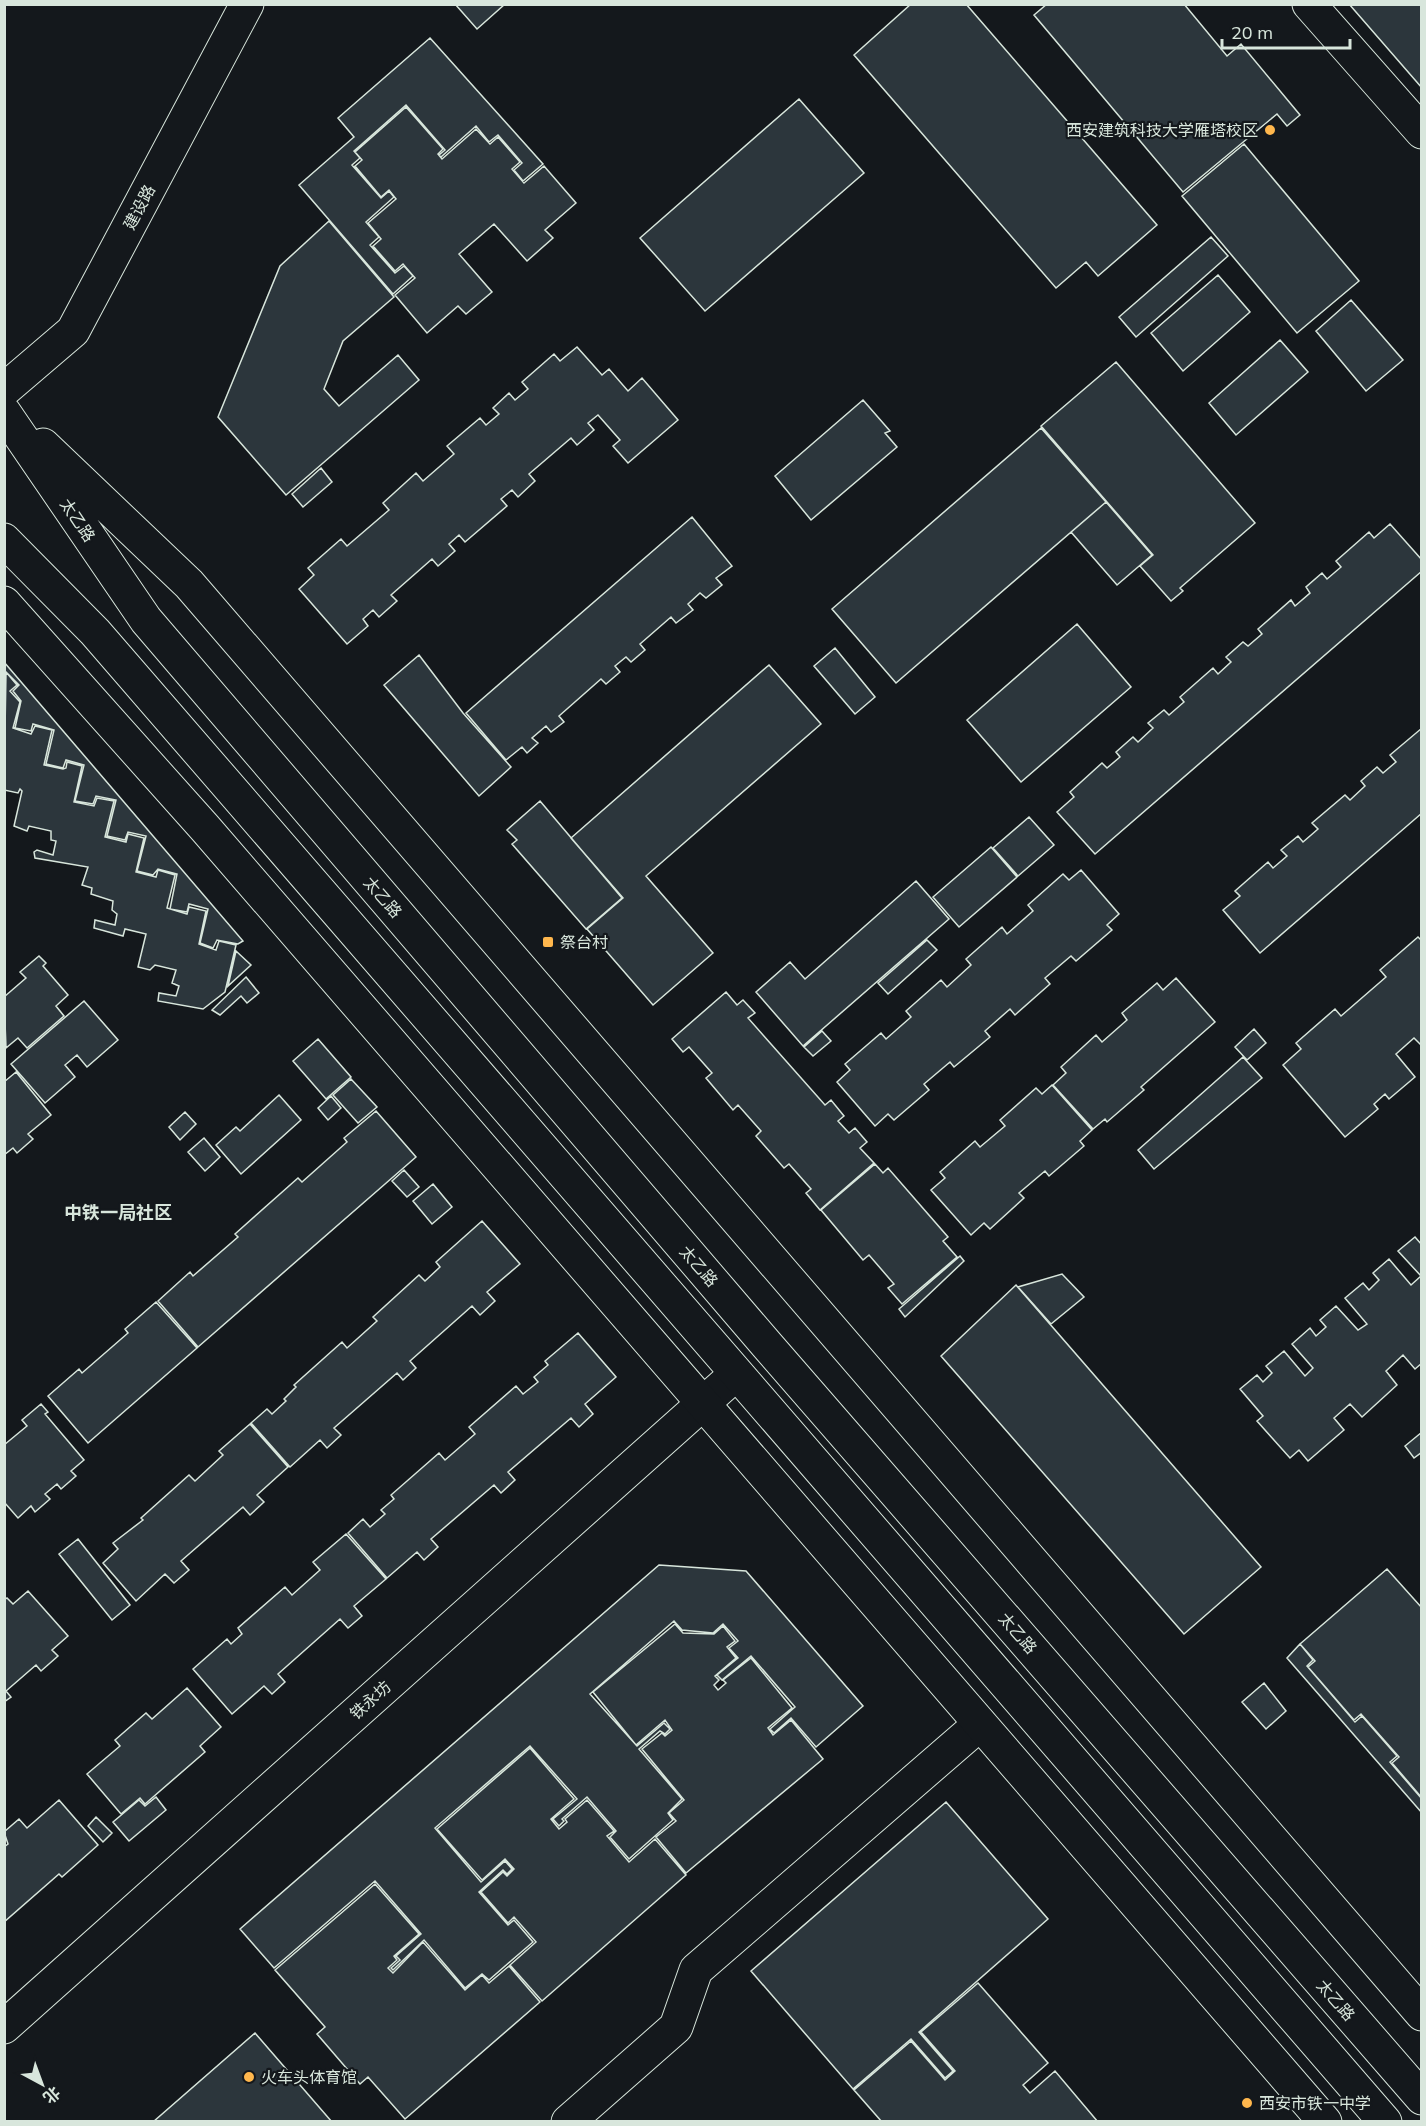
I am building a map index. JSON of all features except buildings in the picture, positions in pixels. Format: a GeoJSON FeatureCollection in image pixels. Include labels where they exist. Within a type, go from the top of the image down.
{"type":"FeatureCollection","features":[{"type":"Feature","properties":{"kind":"main road","name":"建设路"},"geometry":{"type":"LineString","coordinates":[[4,390],[73,331],[247,4]]}},
{"type":"Feature","properties":{"kind":"main road"},"geometry":{"type":"LineString","coordinates":[[1309,4],[1422,132]]}},
{"type":"Feature","properties":{"kind":"main road"},"geometry":{"type":"LineString","coordinates":[[4,408],[189,584],[1422,2014]]}},
{"type":"Feature","properties":{"kind":"main road","name":"太乙路"},"geometry":{"type":"LineString","coordinates":[[4,412],[146,620],[759,1336],[1422,2098]]}},
{"type":"Feature","properties":{"kind":"main road"},"geometry":{"type":"LineString","coordinates":[[4,540],[95,632],[1385,2121]]}},
{"type":"Feature","properties":{"kind":"main road"},"geometry":{"type":"LineString","coordinates":[[4,603],[213,837],[1325,2121]]}},
{"type":"Feature","properties":{"kind":"main road","name":"铁永坊"},"geometry":{"type":"LineString","coordinates":[[4,2027],[736,1374]]}},
{"type":"Feature","properties":{"kind":"main road"},"geometry":{"type":"LineString","coordinates":[[568,2121],[676,2027],[696,1970],[980,1724]]}},
{"type":"Feature","properties":{"kind":"place","name":"西安建筑科技大学雁塔校区"},"geometry":{"type":"Point","coordinates":[1270,130]}},
{"type":"Feature","properties":{"kind":"place","name":"祭台村"},"geometry":{"type":"Point","coordinates":[548,942]}},
{"type":"Feature","properties":{"kind":"place","name":"火车头体育馆"},"geometry":{"type":"Point","coordinates":[249,2077]}},
{"type":"Feature","properties":{"kind":"place","name":"西安市铁一中学"},"geometry":{"type":"Point","coordinates":[1247,2103]}},
{"type":"Feature","properties":{"kind":"district","name":"中铁一局社区"},"geometry":{"type":"Point","coordinates":[118,1212]}}]}
